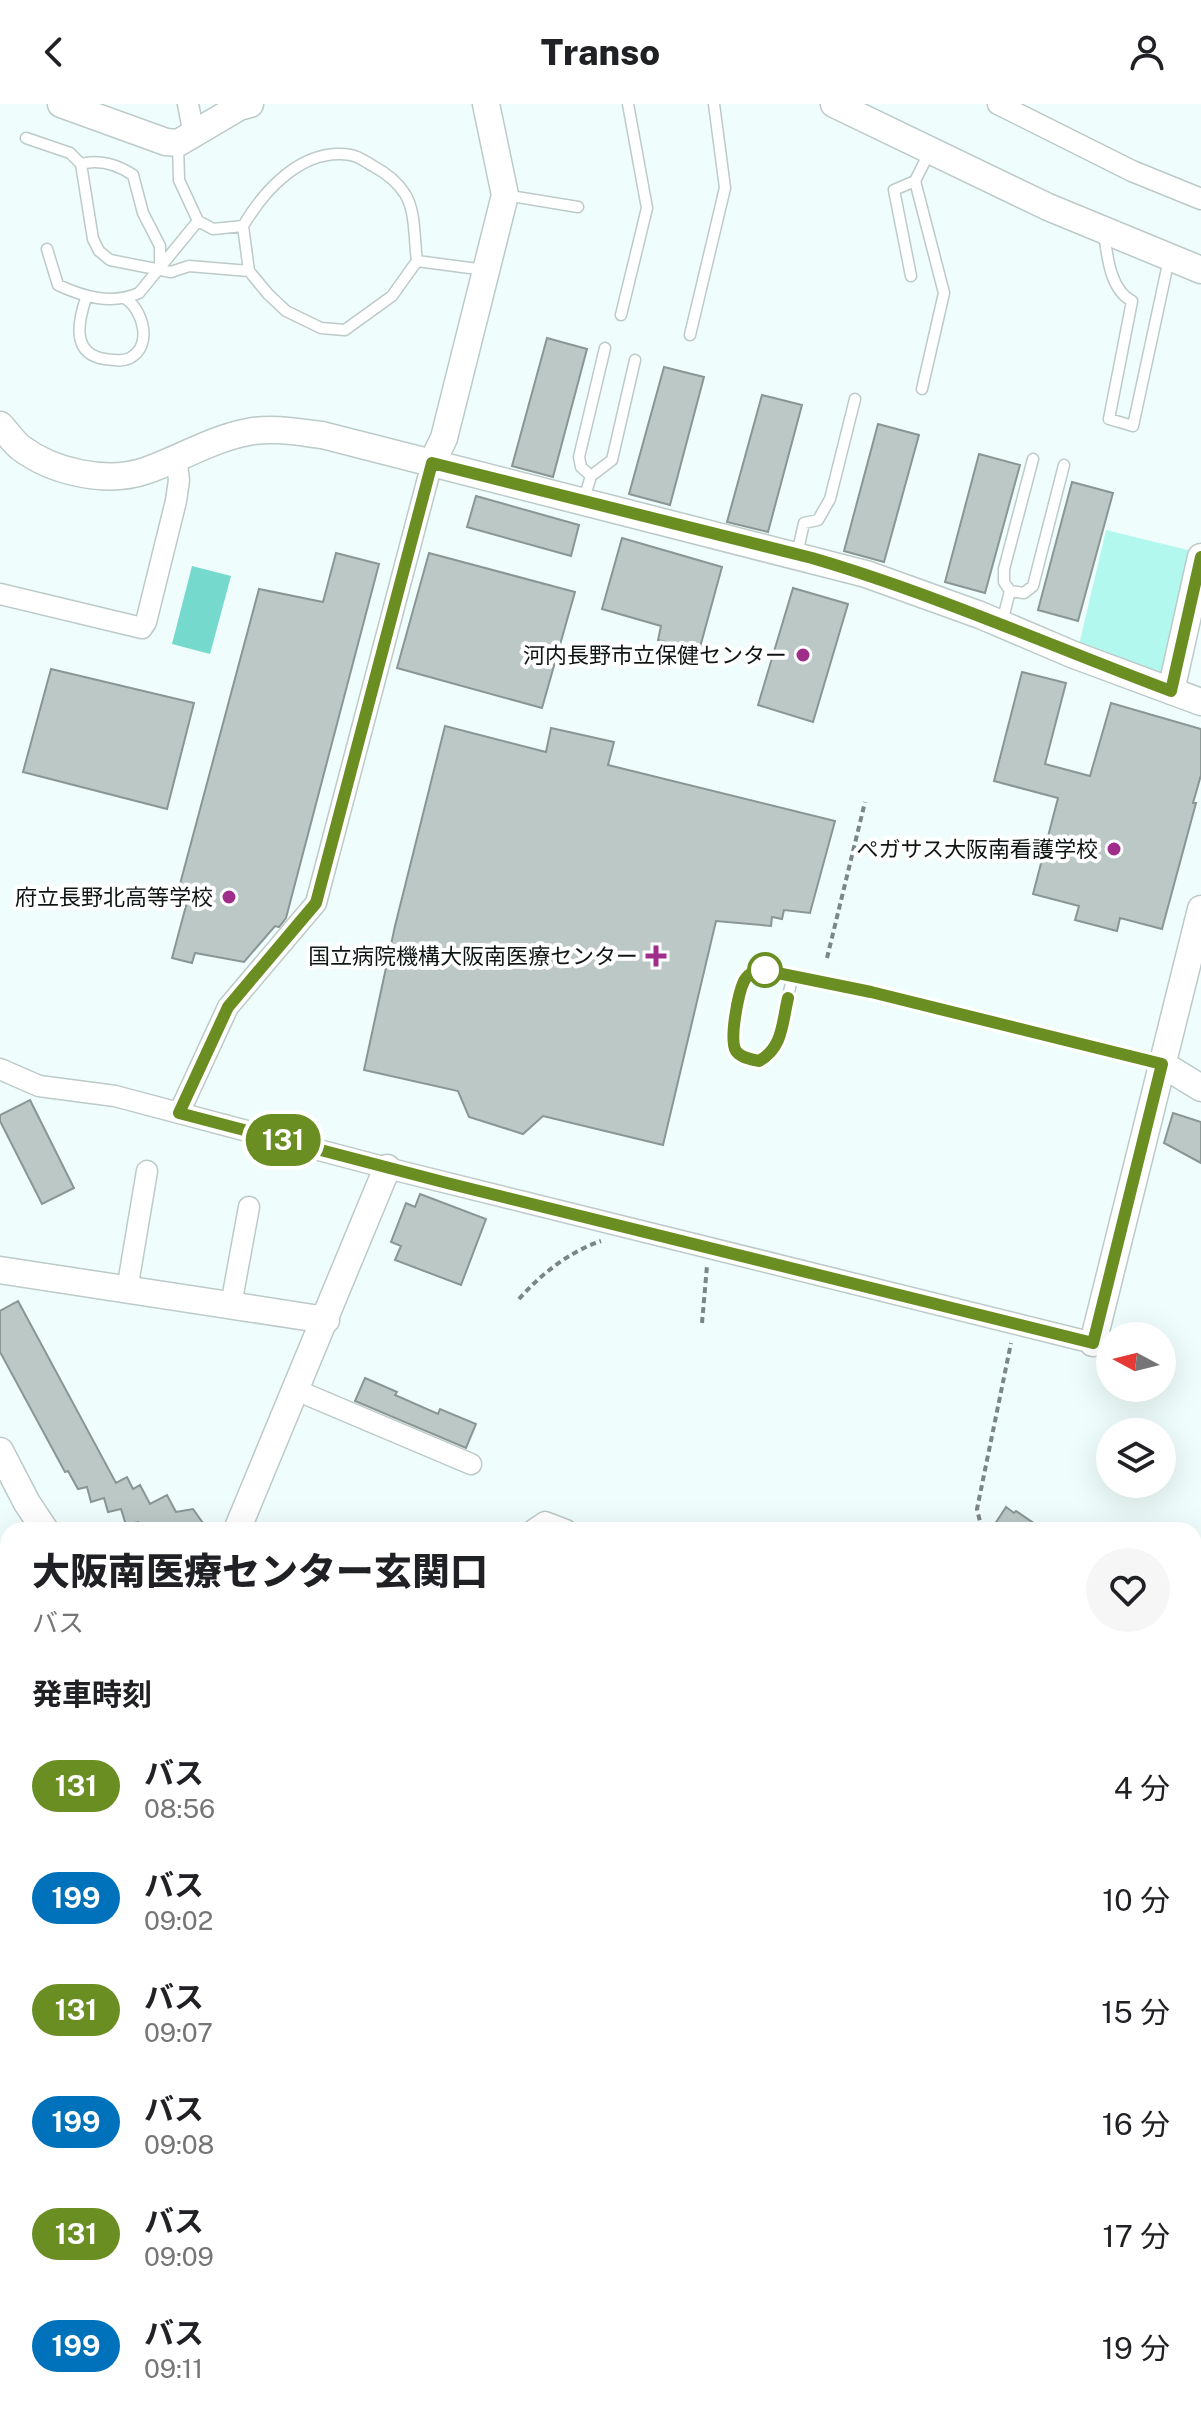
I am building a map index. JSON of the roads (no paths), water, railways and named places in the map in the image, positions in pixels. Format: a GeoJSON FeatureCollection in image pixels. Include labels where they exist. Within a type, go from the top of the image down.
{"type":"FeatureCollection","features":[{"type":"Feature","properties":{"kind":"street"},"geometry":{"type":"LineString","coordinates":[[61,104],[166,142],[186,139],[239,107],[250,104]]}},
{"type":"Feature","properties":{"kind":"street"},"geometry":{"type":"LineString","coordinates":[[186,139],[188,104]]}},
{"type":"Feature","properties":{"kind":"street"},"geometry":{"type":"LineString","coordinates":[[179,1113],[228,1007],[316,903],[432,463],[444,438],[505,195],[486,104]]}},
{"type":"Feature","properties":{"kind":"street"},"geometry":{"type":"LineString","coordinates":[[834,104],[1104,231],[1201,270]]}},
{"type":"Feature","properties":{"kind":"street"},"geometry":{"type":"LineString","coordinates":[[998,104],[1132,171],[1201,199]]}},
{"type":"Feature","properties":{"kind":"street"},"geometry":{"type":"LineString","coordinates":[[0,425],[21,448],[53,465],[82,474],[115,476],[142,472],[220,439],[241,434],[286,430],[322,435],[866,574],[1201,702]]}},
{"type":"Feature","properties":{"kind":"street"},"geometry":{"type":"LineString","coordinates":[[0,594],[142,628],[176,501],[179,480],[176,458]]}},
{"type":"Feature","properties":{"kind":"street"},"geometry":{"type":"LineString","coordinates":[[1171,691],[1201,557]]}},
{"type":"Feature","properties":{"kind":"street"},"geometry":{"type":"LineString","coordinates":[[0,1069],[39,1086],[115,1096],[387,1168],[1093,1343],[1201,909]]}},
{"type":"Feature","properties":{"kind":"street"},"geometry":{"type":"LineString","coordinates":[[1162,1064],[1201,1088]]}},
{"type":"Feature","properties":{"kind":"street"},"geometry":{"type":"LineString","coordinates":[[240,1522],[387,1168]]}},
{"type":"Feature","properties":{"kind":"street"},"geometry":{"type":"LineString","coordinates":[[127,1290],[147,1171]]}},
{"type":"Feature","properties":{"kind":"street"},"geometry":{"type":"LineString","coordinates":[[231,1305],[249,1207]]}},
{"type":"Feature","properties":{"kind":"street"},"geometry":{"type":"LineString","coordinates":[[0,1270],[326,1320]]}},
{"type":"Feature","properties":{"kind":"street"},"geometry":{"type":"LineString","coordinates":[[296,1390],[471,1464]]}},
{"type":"Feature","properties":{"kind":"street"},"geometry":{"type":"LineString","coordinates":[[0,1451],[40,1522]]}},
{"type":"Feature","properties":{"kind":"lane"},"geometry":{"type":"LineString","coordinates":[[621,315],[647,208],[628,104]]}},
{"type":"Feature","properties":{"kind":"lane"},"geometry":{"type":"LineString","coordinates":[[690,335],[725,188],[714,104]]}},
{"type":"Feature","properties":{"kind":"lane"},"geometry":{"type":"LineString","coordinates":[[26,138],[70,153],[81,164],[93,239],[99,251],[110,260],[171,272],[189,266],[249,271]]}},
{"type":"Feature","properties":{"kind":"lane"},"geometry":{"type":"LineString","coordinates":[[186,139],[179,180],[198,221],[213,229],[243,226]]}},
{"type":"Feature","properties":{"kind":"lane"},"geometry":{"type":"LineString","coordinates":[[911,276],[894,190],[915,181],[931,149]]}},
{"type":"Feature","properties":{"kind":"lane"},"geometry":{"type":"LineString","coordinates":[[352,155],[388,174],[406,195],[413,215],[417,261],[392,296],[345,330],[321,328],[286,311],[249,271],[243,226],[254,209],[290,171],[318,156],[352,155]]}},
{"type":"Feature","properties":{"kind":"lane"},"geometry":{"type":"LineString","coordinates":[[81,164],[93,161],[122,168],[133,175],[143,213],[160,246],[161,269]]}},
{"type":"Feature","properties":{"kind":"lane"},"geometry":{"type":"LineString","coordinates":[[915,181],[944,293],[922,389]]}},
{"type":"Feature","properties":{"kind":"lane"},"geometry":{"type":"LineString","coordinates":[[505,195],[578,207]]}},
{"type":"Feature","properties":{"kind":"lane"},"geometry":{"type":"LineString","coordinates":[[47,249],[58,285],[86,298],[126,299],[139,293],[198,221]]}},
{"type":"Feature","properties":{"kind":"lane"},"geometry":{"type":"LineString","coordinates":[[1104,231],[1116,287],[1122,296],[1132,301],[1109,419],[1133,426],[1169,259]]}},
{"type":"Feature","properties":{"kind":"lane"},"geometry":{"type":"LineString","coordinates":[[417,261],[486,270]]}},
{"type":"Feature","properties":{"kind":"lane"},"geometry":{"type":"LineString","coordinates":[[86,298],[78,329],[81,346],[95,358],[117,361],[131,358],[142,344],[144,327],[134,304],[126,299]]}},
{"type":"Feature","properties":{"kind":"lane"},"geometry":{"type":"LineString","coordinates":[[591,476],[581,467],[579,457],[605,348]]}},
{"type":"Feature","properties":{"kind":"lane"},"geometry":{"type":"LineString","coordinates":[[583,502],[591,476],[612,460],[635,360]]}},
{"type":"Feature","properties":{"kind":"lane"},"geometry":{"type":"LineString","coordinates":[[796,554],[804,523],[818,520],[830,499],[855,399]]}},
{"type":"Feature","properties":{"kind":"lane"},"geometry":{"type":"LineString","coordinates":[[1002,624],[1010,591],[1004,582],[1004,569],[1033,459]]}},
{"type":"Feature","properties":{"kind":"lane"},"geometry":{"type":"LineString","coordinates":[[1010,591],[1024,593],[1033,586],[1064,465]]}},
{"type":"Feature","properties":{"kind":"lane"},"geometry":{"type":"LineString","coordinates":[[793,975],[772,1054],[759,1061],[740,1056],[731,1039],[743,982],[758,969],[793,975],[871,992],[1162,1064]]}},
{"type":"Feature","properties":{"kind":"place","name":"河内長野市立保健センター"},"geometry":{"type":"Point","coordinates":[803,655]}},
{"type":"Feature","properties":{"kind":"place","name":"ぺガサス大阪南看護学校"},"geometry":{"type":"Point","coordinates":[1114,849]}},
{"type":"Feature","properties":{"kind":"place","name":"府立長野北高等学校"},"geometry":{"type":"Point","coordinates":[229,897]}},
{"type":"Feature","properties":{"kind":"place","name":"国立病院機構大阪南医療センター"},"geometry":{"type":"Point","coordinates":[656,956]}}]}
